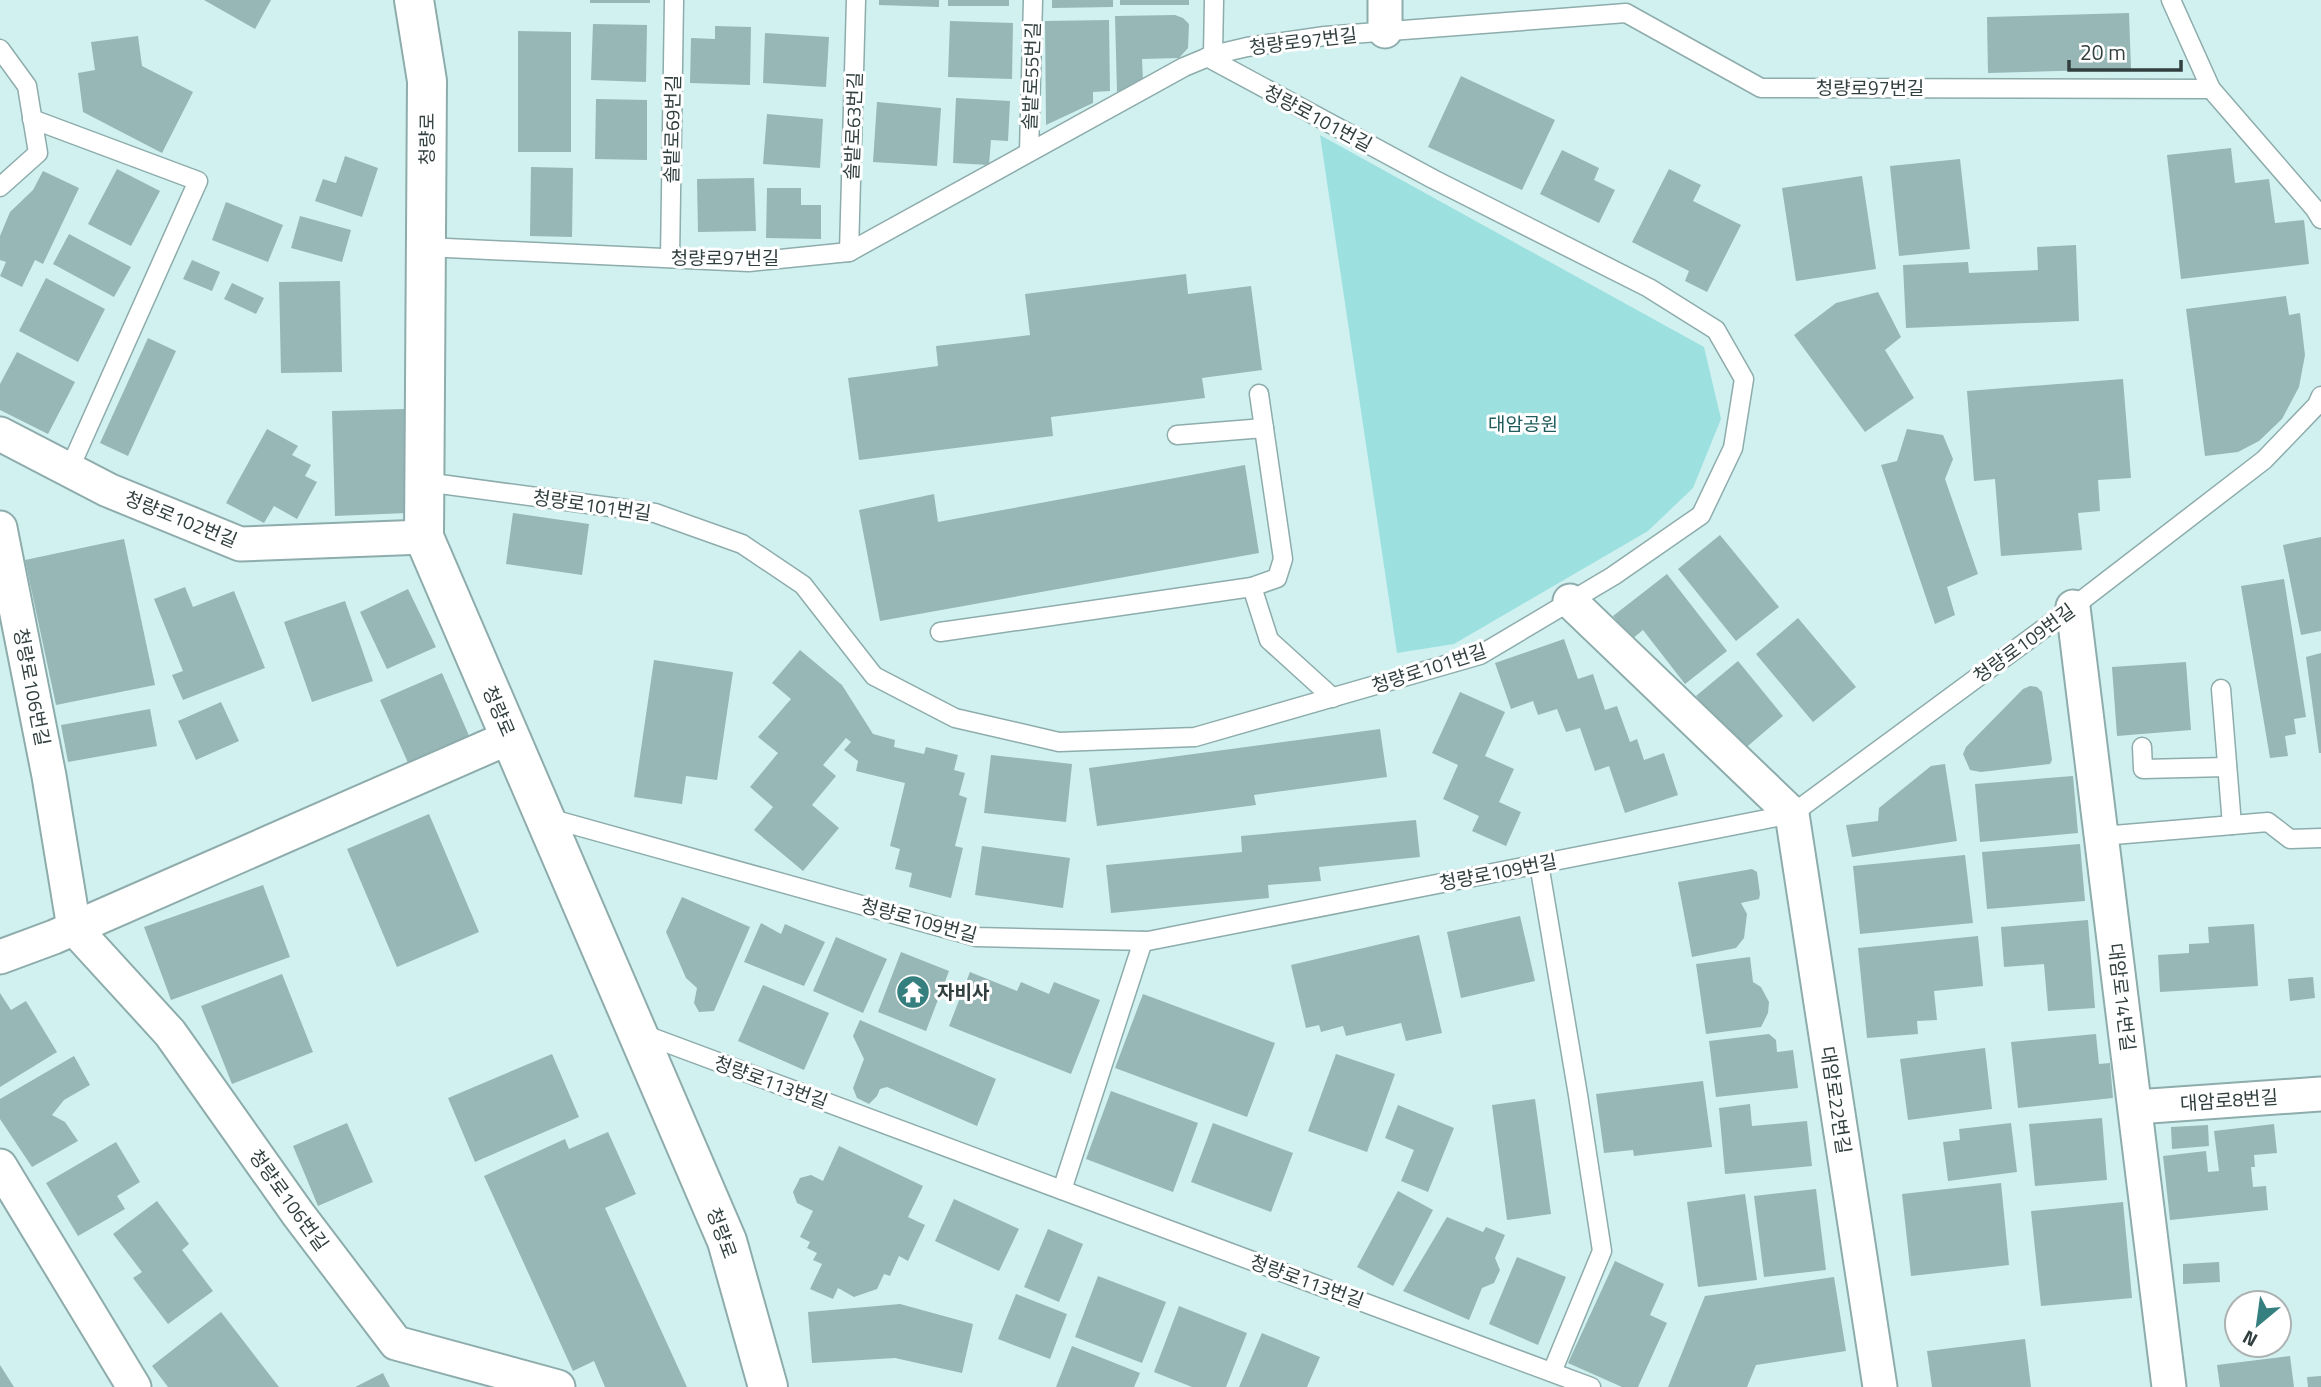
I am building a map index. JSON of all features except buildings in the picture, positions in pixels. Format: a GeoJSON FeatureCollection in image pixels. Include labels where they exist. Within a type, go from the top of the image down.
{"type":"FeatureCollection","features":[{"type":"Feature","properties":{"kind":"street","name":"청량로"},"geometry":{"type":"LineString","coordinates":[[410,3],[427,81],[424,537],[727,1241],[768,1387]]}},
{"type":"Feature","properties":{"kind":"street","name":"청량로102번길"},"geometry":{"type":"LineString","coordinates":[[0,434],[108,490],[240,544],[424,537]]}},
{"type":"Feature","properties":{"kind":"street","name":"청량로106번길"},"geometry":{"type":"LineString","coordinates":[[0,528],[50,776],[74,928],[170,1033],[298,1214],[396,1343],[558,1387]]}},
{"type":"Feature","properties":{"kind":"street"},"geometry":{"type":"LineString","coordinates":[[1570,601],[1792,814]]}},
{"type":"Feature","properties":{"kind":"street","name":"대암로14번길"},"geometry":{"type":"LineString","coordinates":[[2073,607],[2169,1387]]}},
{"type":"Feature","properties":{"kind":"street"},"geometry":{"type":"LineString","coordinates":[[0,957],[74,928],[510,737]]}},
{"type":"Feature","properties":{"kind":"street","name":"대암로22번길"},"geometry":{"type":"LineString","coordinates":[[1792,814],[1880,1387]]}},
{"type":"Feature","properties":{"kind":"street","name":"대암로8번길"},"geometry":{"type":"LineString","coordinates":[[2136,1107],[2321,1094]]}},
{"type":"Feature","properties":{"kind":"street"},"geometry":{"type":"LineString","coordinates":[[0,1166],[134,1387]]}},
{"type":"Feature","properties":{"kind":"lane","name":"솔밭로69번길"},"geometry":{"type":"LineString","coordinates":[[670,258],[674,0]]}},
{"type":"Feature","properties":{"kind":"lane","name":"솔밭로63번길"},"geometry":{"type":"LineString","coordinates":[[849,252],[856,0]]}},
{"type":"Feature","properties":{"kind":"lane","name":"솔밭로55번길"},"geometry":{"type":"LineString","coordinates":[[1028,152],[1032,0]]}},
{"type":"Feature","properties":{"kind":"lane"},"geometry":{"type":"LineString","coordinates":[[1210,56],[1214,0]]}},
{"type":"Feature","properties":{"kind":"lane"},"geometry":{"type":"LineString","coordinates":[[2171,0],[2211,89],[2321,219]]}},
{"type":"Feature","properties":{"kind":"lane","name":"청량로97번길"},"geometry":{"type":"LineString","coordinates":[[426,247],[749,262],[849,252],[1184,67],[1210,56],[1385,16],[1626,13],[1761,88],[2211,89]]}},
{"type":"Feature","properties":{"kind":"lane"},"geometry":{"type":"LineString","coordinates":[[0,49],[27,86],[38,153],[0,187]]}},
{"type":"Feature","properties":{"kind":"lane","name":"청량로101번길"},"geometry":{"type":"LineString","coordinates":[[425,482],[655,513],[742,544],[803,584],[874,677],[955,718],[1059,743],[1195,737],[1480,655],[1614,576],[1701,515],[1733,448],[1744,379],[1716,330],[1649,288],[1433,179],[1210,56]]}},
{"type":"Feature","properties":{"kind":"lane"},"geometry":{"type":"LineString","coordinates":[[32,119],[198,181],[69,470]]}},
{"type":"Feature","properties":{"kind":"lane"},"geometry":{"type":"LineString","coordinates":[[940,632],[1252,587],[1277,578],[1283,559],[1259,394]]}},
{"type":"Feature","properties":{"kind":"lane","name":"청량로109번길"},"geometry":{"type":"LineString","coordinates":[[545,817],[976,937],[1143,941],[1792,814],[2073,607],[2264,460],[2317,405],[2321,396]]}},
{"type":"Feature","properties":{"kind":"lane"},"geometry":{"type":"LineString","coordinates":[[1177,435],[1264,428]]}},
{"type":"Feature","properties":{"kind":"lane"},"geometry":{"type":"LineString","coordinates":[[1252,587],[1269,640],[1333,698]]}},
{"type":"Feature","properties":{"kind":"lane"},"geometry":{"type":"LineString","coordinates":[[2221,689],[2232,825]]}},
{"type":"Feature","properties":{"kind":"lane"},"geometry":{"type":"LineString","coordinates":[[2142,747],[2143,769],[2227,767]]}},
{"type":"Feature","properties":{"kind":"lane"},"geometry":{"type":"LineString","coordinates":[[2102,836],[2268,822],[2290,839],[2321,838]]}},
{"type":"Feature","properties":{"kind":"lane"},"geometry":{"type":"LineString","coordinates":[[1539,864],[1602,1251],[1552,1372]]}},
{"type":"Feature","properties":{"kind":"lane"},"geometry":{"type":"LineString","coordinates":[[1062,1190],[1143,941]]}},
{"type":"Feature","properties":{"kind":"lane","name":"청량로113번길"},"geometry":{"type":"LineString","coordinates":[[637,1032],[1591,1387]]}},
{"type":"Feature","properties":{"kind":"green space","name":"대암공원"},"geometry":{"type":"Polygon","coordinates":[[[1320,135],[1704,347],[1721,419],[1693,488],[1648,531],[1454,644],[1397,653],[1320,135]]]}},
{"type":"Feature","properties":{"kind":"place","name":"자비사"},"geometry":{"type":"Point","coordinates":[913,992]}}]}
